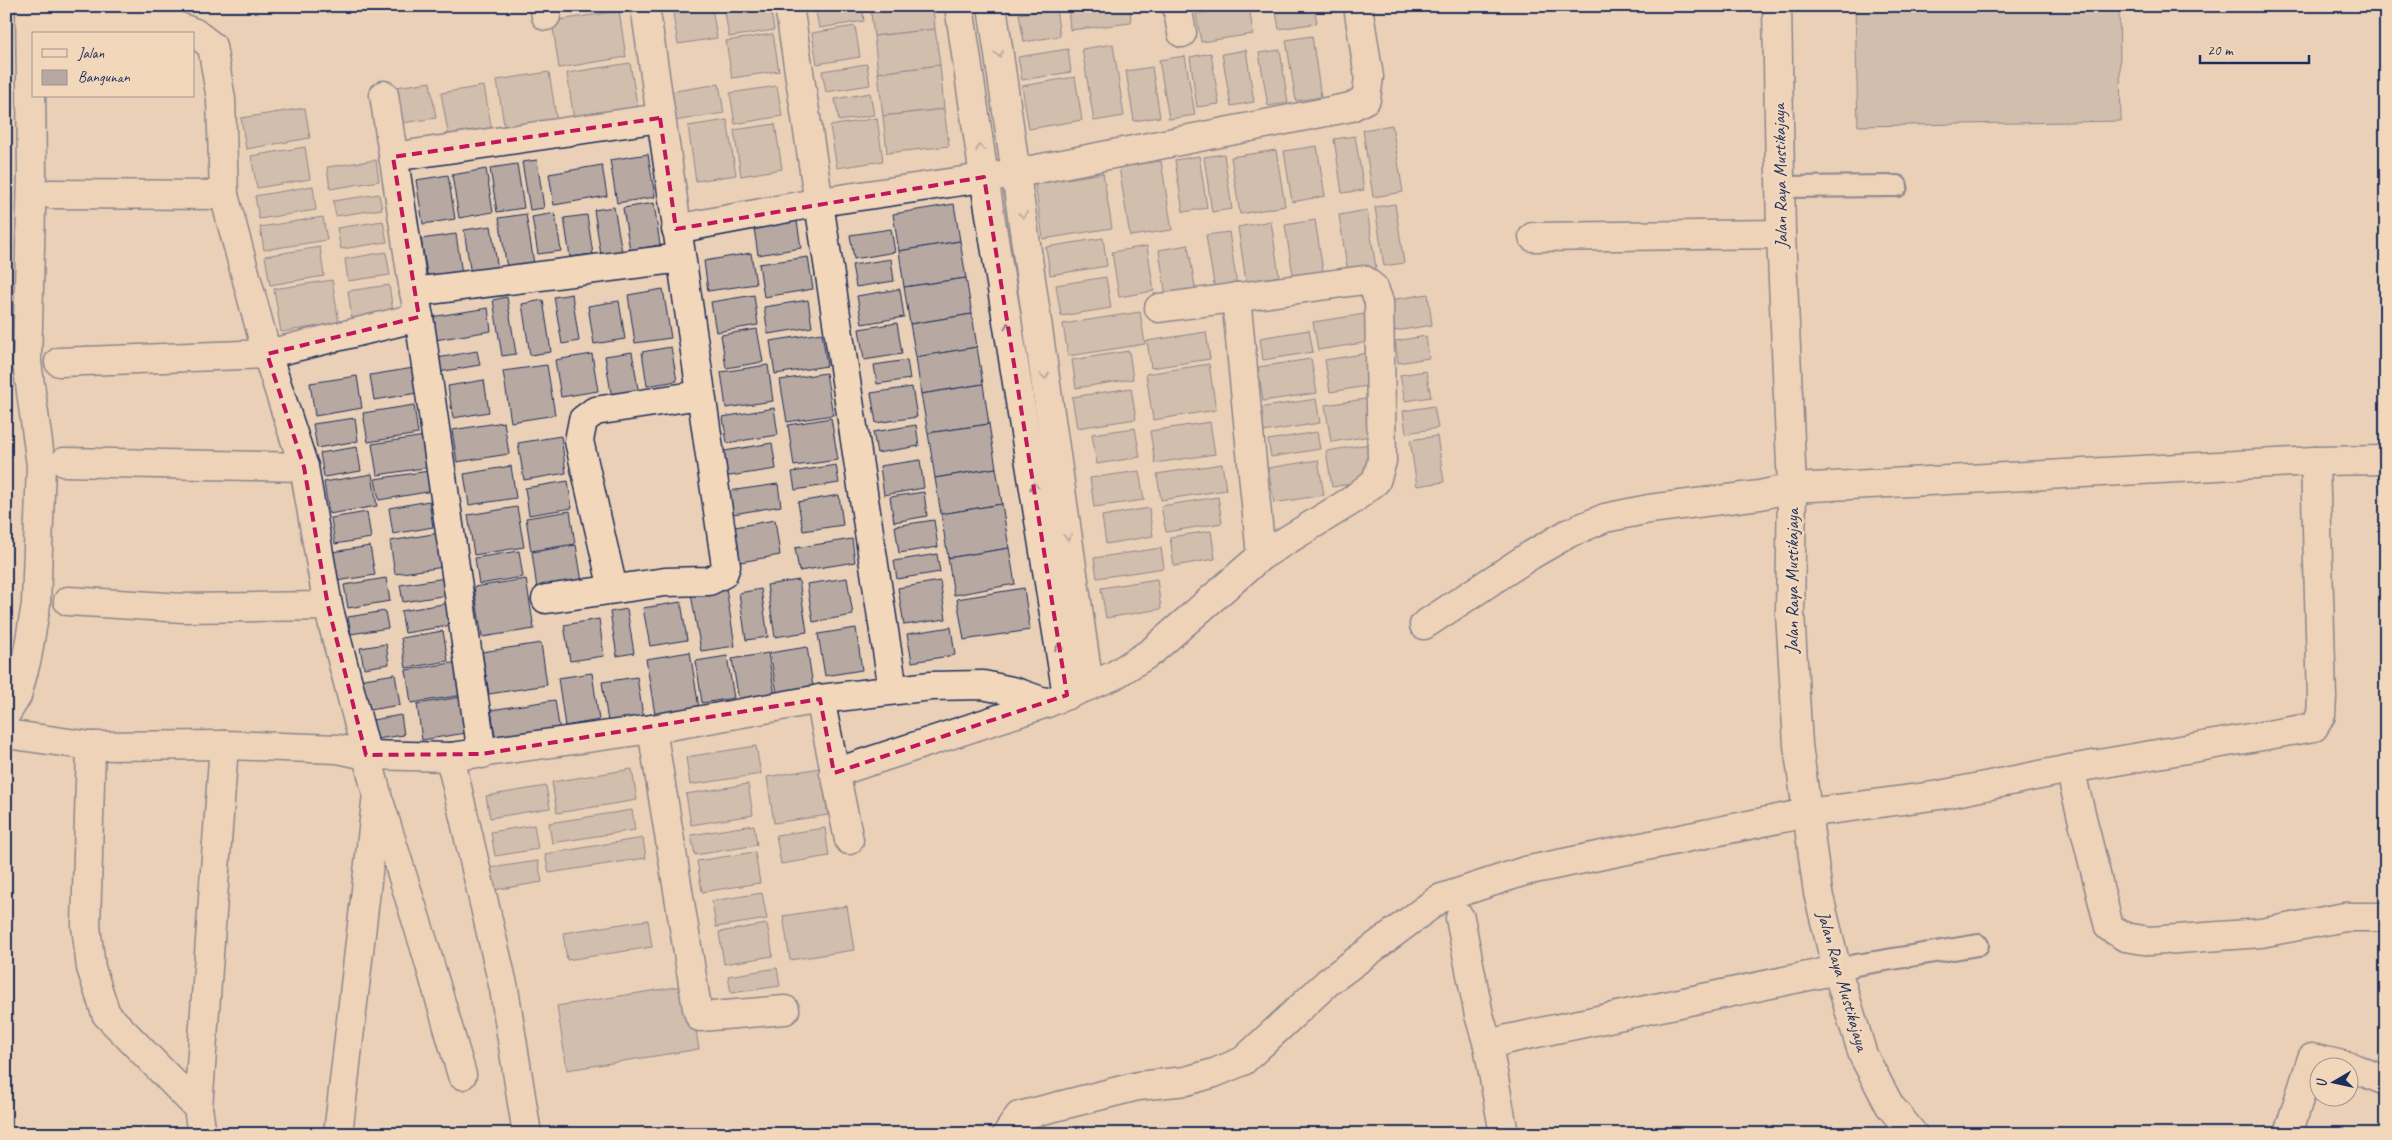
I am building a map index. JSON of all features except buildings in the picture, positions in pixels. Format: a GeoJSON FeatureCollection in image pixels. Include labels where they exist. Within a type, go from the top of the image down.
{"type":"FeatureCollection","features":[{"type":"Feature","properties":{"kind":"street"},"geometry":{"type":"LineString","coordinates":[[546,598],[665,582],[709,580],[724,574],[726,566],[645,6]]}},
{"type":"Feature","properties":{"kind":"street"},"geometry":{"type":"LineString","coordinates":[[789,6],[893,690]]}},
{"type":"Feature","properties":{"kind":"street"},"geometry":{"type":"LineString","coordinates":[[960,6],[984,177],[1068,694]]}},
{"type":"Feature","properties":{"kind":"street"},"geometry":{"type":"LineString","coordinates":[[992,6],[1017,173],[1068,694]]}},
{"type":"Feature","properties":{"kind":"street"},"geometry":{"type":"LineString","coordinates":[[1177,6],[1182,33]]}},
{"type":"Feature","properties":{"kind":"street"},"geometry":{"type":"LineString","coordinates":[[676,229],[820,202],[1017,173],[1351,107],[1366,99],[1369,77],[1358,6]]}},
{"type":"Feature","properties":{"kind":"street","name":"Jalan Raya Mustikajaya"},"geometry":{"type":"LineString","coordinates":[[1777,6],[1781,234],[1792,488],[1790,613],[1792,677],[1807,813],[1818,893],[1837,970],[1863,1055],[1890,1106],[1913,1134]]}},
{"type":"Feature","properties":{"kind":"street"},"geometry":{"type":"LineString","coordinates":[[6,714],[17,696],[27,658],[36,604],[41,465],[27,362],[32,172],[30,14],[174,25],[192,32]]}},
{"type":"Feature","properties":{"kind":"street"},"geometry":{"type":"LineString","coordinates":[[195,34],[212,46],[221,99],[224,195],[267,354],[304,467],[328,606],[366,755],[426,948],[462,1075]]}},
{"type":"Feature","properties":{"kind":"street"},"geometry":{"type":"LineString","coordinates":[[384,95],[482,754]]}},
{"type":"Feature","properties":{"kind":"street"},"geometry":{"type":"LineString","coordinates":[[393,157],[660,118]]}},
{"type":"Feature","properties":{"kind":"street"},"geometry":{"type":"LineString","coordinates":[[50,194],[224,195]]}},
{"type":"Feature","properties":{"kind":"street"},"geometry":{"type":"LineString","coordinates":[[1534,237],[1781,234]]}},
{"type":"Feature","properties":{"kind":"street"},"geometry":{"type":"LineString","coordinates":[[60,362],[267,354],[416,305],[681,258]]}},
{"type":"Feature","properties":{"kind":"street"},"geometry":{"type":"LineString","coordinates":[[834,774],[1068,694],[1113,676],[1151,652],[1261,556],[1351,501],[1376,481],[1382,461],[1379,302],[1374,288],[1364,280],[1159,308]]}},
{"type":"Feature","properties":{"kind":"street"},"geometry":{"type":"LineString","coordinates":[[1236,297],[1261,556]]}},
{"type":"Feature","properties":{"kind":"street"},"geometry":{"type":"LineString","coordinates":[[613,589],[579,440],[583,420],[595,411],[700,395]]}},
{"type":"Feature","properties":{"kind":"street"},"geometry":{"type":"LineString","coordinates":[[1424,625],[1546,546],[1570,533],[1605,518],[1649,509],[1760,495],[1792,488],[2315,461],[2386,460]]}},
{"type":"Feature","properties":{"kind":"street"},"geometry":{"type":"LineString","coordinates":[[1007,1134],[1019,1116],[1138,1086],[1186,1080],[1214,1073],[1243,1061],[1328,982],[1439,899],[1526,870],[1807,813],[1940,795],[2070,768],[2314,727],[2321,715],[2322,698],[2315,461]]}},
{"type":"Feature","properties":{"kind":"street"},"geometry":{"type":"LineString","coordinates":[[64,462],[304,467]]}},
{"type":"Feature","properties":{"kind":"street"},"geometry":{"type":"LineString","coordinates":[[68,601],[184,608],[328,606]]}},
{"type":"Feature","properties":{"kind":"street"},"geometry":{"type":"LineString","coordinates":[[6,734],[91,746],[224,745],[338,749],[366,755],[450,757],[652,729],[820,699],[931,686],[983,685],[1016,692],[1068,694]]}},
{"type":"Feature","properties":{"kind":"street"},"geometry":{"type":"LineString","coordinates":[[820,699],[848,840]]}},
{"type":"Feature","properties":{"kind":"street"},"geometry":{"type":"LineString","coordinates":[[652,729],[695,999],[700,1017],[785,1010]]}},
{"type":"Feature","properties":{"kind":"street"},"geometry":{"type":"LineString","coordinates":[[200,1121],[224,745]]}},
{"type":"Feature","properties":{"kind":"street"},"geometry":{"type":"LineString","coordinates":[[91,746],[86,926],[91,968],[106,1014],[200,1121]]}},
{"type":"Feature","properties":{"kind":"street"},"geometry":{"type":"LineString","coordinates":[[450,757],[504,989],[527,1134]]}},
{"type":"Feature","properties":{"kind":"street"},"geometry":{"type":"LineString","coordinates":[[2070,768],[2109,927],[2125,937],[2150,941],[2261,933],[2345,917],[2386,917]]}},
{"type":"Feature","properties":{"kind":"street"},"geometry":{"type":"LineString","coordinates":[[338,1134],[377,794]]}},
{"type":"Feature","properties":{"kind":"street"},"geometry":{"type":"LineString","coordinates":[[1460,918],[1479,1015],[1488,1045],[1504,1134]]}},
{"type":"Feature","properties":{"kind":"street"},"geometry":{"type":"LineString","coordinates":[[1488,1045],[1518,1037],[1837,970]]}},
{"type":"Feature","properties":{"kind":"street"},"geometry":{"type":"LineString","coordinates":[[2288,1134],[2312,1058],[2351,1067],[2386,1081]]}},
{"type":"Feature","properties":{"kind":"lane"},"geometry":{"type":"LineString","coordinates":[[1780,187],[1897,186]]}},
{"type":"Feature","properties":{"kind":"lane"},"geometry":{"type":"LineString","coordinates":[[1837,970],[1856,965],[1978,945]]}},
{"type":"Feature","properties":{"kind":"highlighted area"},"geometry":{"type":"Polygon","coordinates":[[[660,118],[676,229],[984,177],[1067,695],[834,773],[820,699],[482,754],[366,755],[328,606],[304,467],[267,354],[419,317],[393,157],[660,118]]]}}]}
